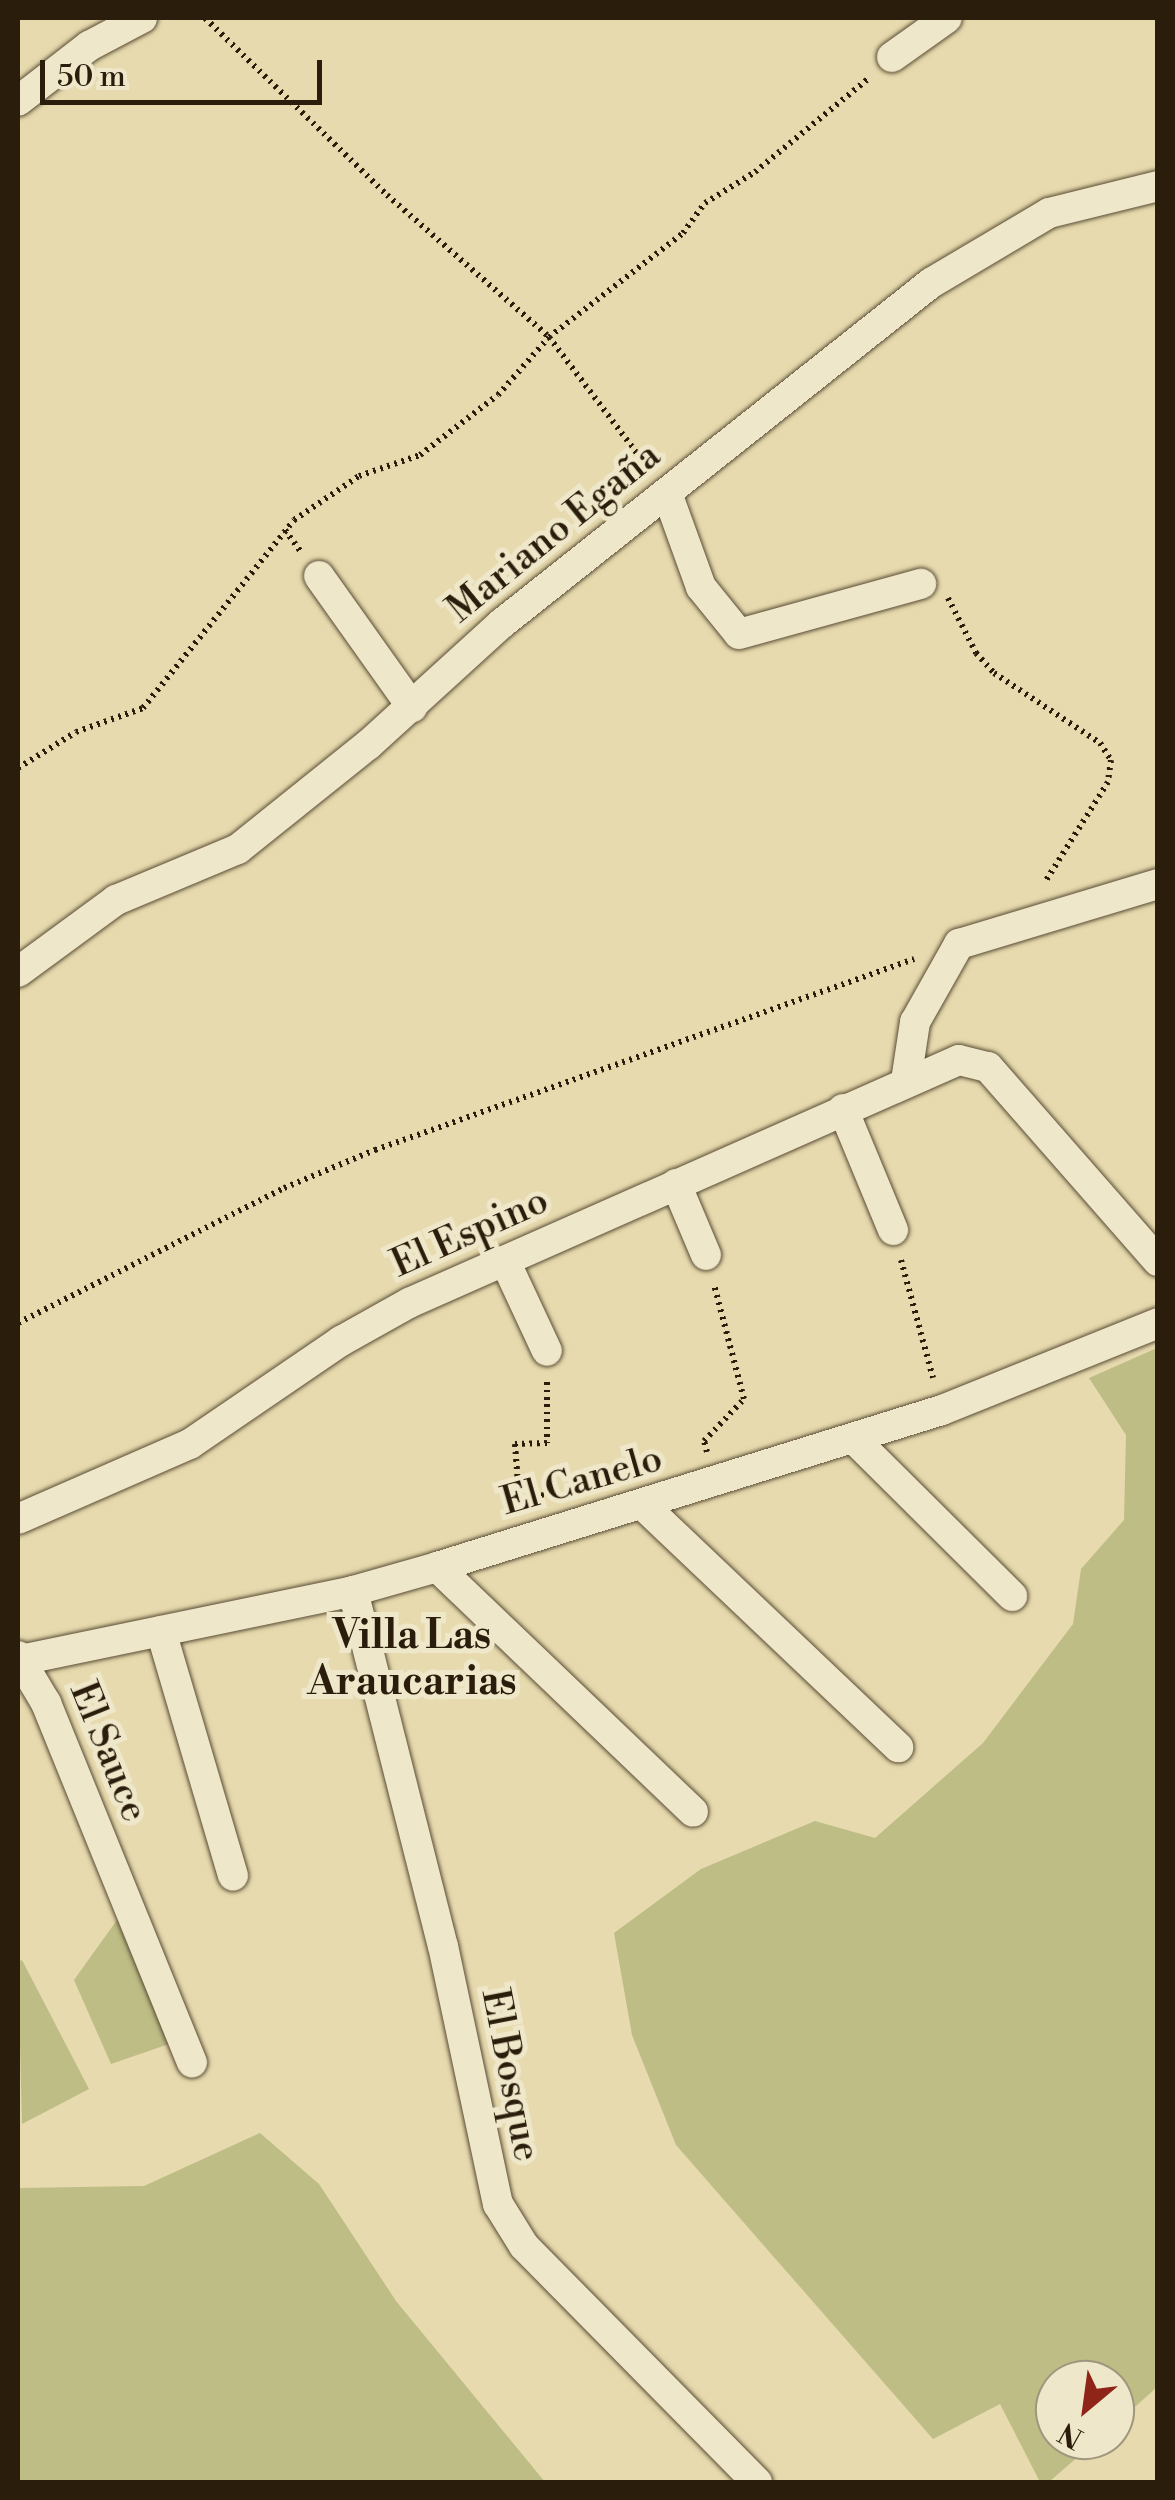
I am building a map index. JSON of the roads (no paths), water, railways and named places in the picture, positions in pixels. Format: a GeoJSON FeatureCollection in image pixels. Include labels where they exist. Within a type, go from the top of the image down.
{"type":"FeatureCollection","features":[{"type":"Feature","properties":{"kind":"street"},"geometry":{"type":"LineString","coordinates":[[18,100],[88,46],[142,18]]}},
{"type":"Feature","properties":{"kind":"street"},"geometry":{"type":"LineString","coordinates":[[892,57],[947,18]]}},
{"type":"Feature","properties":{"kind":"street","name":"Mariano Egaña"},"geometry":{"type":"LineString","coordinates":[[18,972],[116,900],[238,849],[412,708],[501,624],[981,249],[1049,213],[1158,186]]}},
{"type":"Feature","properties":{"kind":"street"},"geometry":{"type":"LineString","coordinates":[[667,492],[701,587],[739,634],[922,584]]}},
{"type":"Feature","properties":{"kind":"street"},"geometry":{"type":"LineString","coordinates":[[319,576],[412,708]]}},
{"type":"Feature","properties":{"kind":"street"},"geometry":{"type":"LineString","coordinates":[[906,1080],[915,1022],[959,944],[1158,884]]}},
{"type":"Feature","properties":{"kind":"street","name":"El Espino"},"geometry":{"type":"LineString","coordinates":[[18,1519],[158,1461],[365,1326],[906,1080],[975,1060],[1158,1261]]}},
{"type":"Feature","properties":{"kind":"street"},"geometry":{"type":"LineString","coordinates":[[843,1110],[893,1230]]}},
{"type":"Feature","properties":{"kind":"street"},"geometry":{"type":"LineString","coordinates":[[676,1184],[706,1255]]}},
{"type":"Feature","properties":{"kind":"street"},"geometry":{"type":"LineString","coordinates":[[505,1261],[547,1351]]}},
{"type":"Feature","properties":{"kind":"street","name":"El Canelo"},"geometry":{"type":"LineString","coordinates":[[19,1658],[353,1591],[643,1505],[942,1410],[1155,1317]]}},
{"type":"Feature","properties":{"kind":"street"},"geometry":{"type":"LineString","coordinates":[[854,1439],[1012,1596]]}},
{"type":"Feature","properties":{"kind":"street"},"geometry":{"type":"LineString","coordinates":[[643,1505],[898,1747]]}},
{"type":"Feature","properties":{"kind":"street"},"geometry":{"type":"LineString","coordinates":[[436,1566],[692,1812]]}},
{"type":"Feature","properties":{"kind":"street","name":"El Bosque"},"geometry":{"type":"LineString","coordinates":[[353,1591],[443,1946],[498,2204],[524,2246],[739,2476]]}},
{"type":"Feature","properties":{"kind":"street"},"geometry":{"type":"LineString","coordinates":[[161,1632],[233,1876]]}},
{"type":"Feature","properties":{"kind":"street","name":"El Sauce"},"geometry":{"type":"LineString","coordinates":[[19,1658],[28,1693],[117,1882],[192,2062]]}},
{"type":"Feature","properties":{"kind":"district","name":"Villa Las Araucarias"},"geometry":{"type":"Point","coordinates":[412,1659]}}]}
